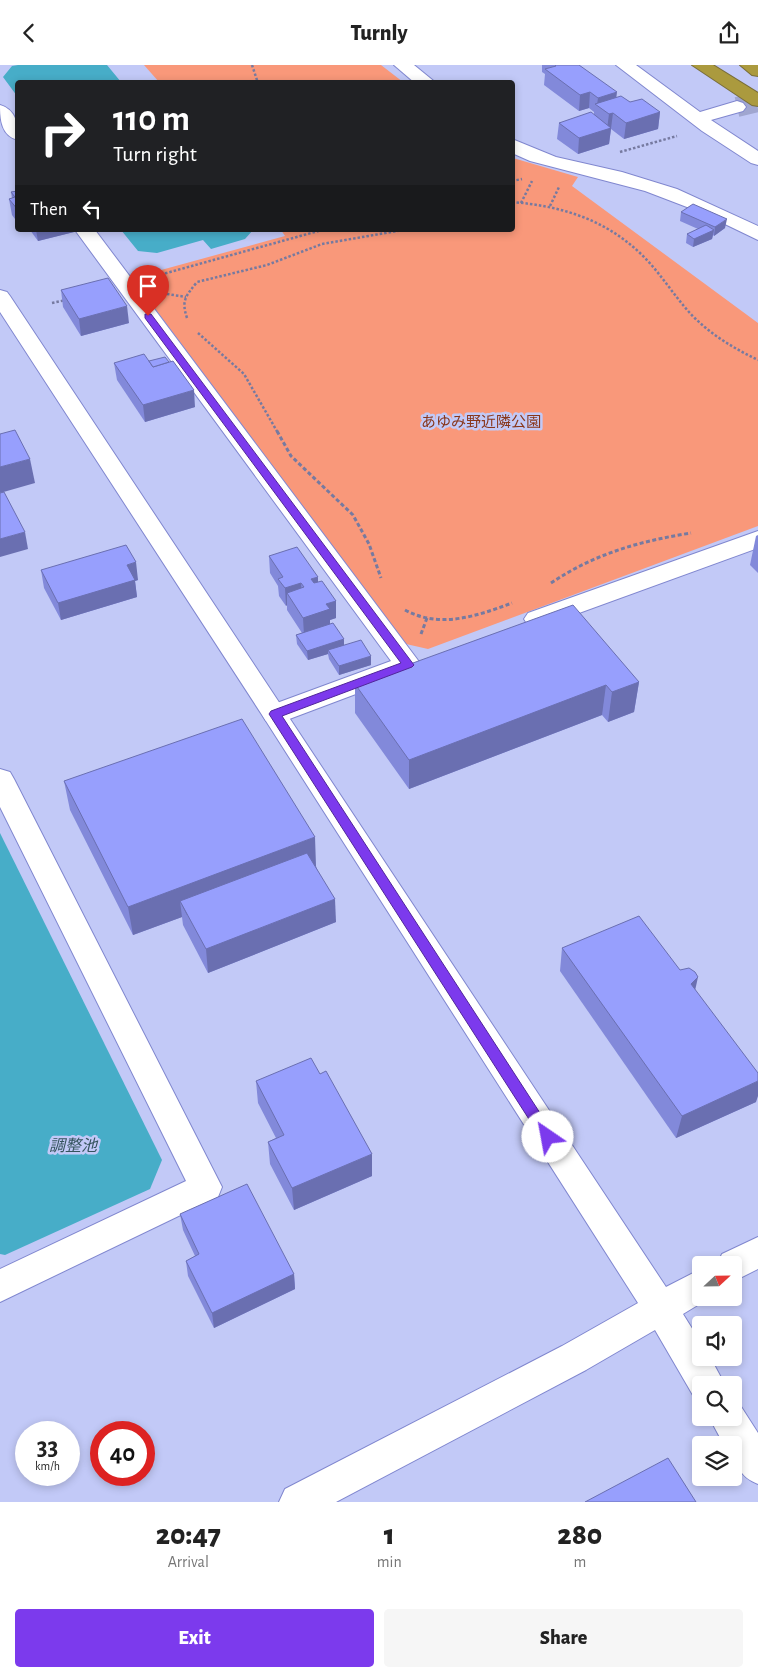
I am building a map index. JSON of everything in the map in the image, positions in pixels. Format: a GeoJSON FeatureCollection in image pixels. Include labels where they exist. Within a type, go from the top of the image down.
{"type":"FeatureCollection","features":[{"type":"Feature","properties":{"kind":"highway"},"geometry":{"type":"LineString","coordinates":[[701,65],[758,101]]}},
{"type":"Feature","properties":{"kind":"highway"},"geometry":{"type":"LineString","coordinates":[[749,65],[758,71]]}},
{"type":"Feature","properties":{"kind":"street"},"geometry":{"type":"LineString","coordinates":[[403,65],[423,80]]}},
{"type":"Feature","properties":{"kind":"street"},"geometry":{"type":"LineString","coordinates":[[625,65],[704,123],[758,159]]}},
{"type":"Feature","properties":{"kind":"street"},"geometry":{"type":"LineString","coordinates":[[704,123],[738,107]]}},
{"type":"Feature","properties":{"kind":"street"},"geometry":{"type":"LineString","coordinates":[[0,111],[15,131]]}},
{"type":"Feature","properties":{"kind":"street"},"geometry":{"type":"LineString","coordinates":[[515,146],[545,160],[615,176],[659,190],[758,233]]}},
{"type":"Feature","properties":{"kind":"street"},"geometry":{"type":"LineString","coordinates":[[741,224],[758,213]]}},
{"type":"Feature","properties":{"kind":"street"},"geometry":{"type":"LineString","coordinates":[[86,232],[124,284],[418,661],[275,714]]}},
{"type":"Feature","properties":{"kind":"street"},"geometry":{"type":"LineString","coordinates":[[0,297],[275,714],[661,1309],[702,1376]]}},
{"type":"Feature","properties":{"kind":"street"},"geometry":{"type":"LineString","coordinates":[[517,613],[758,539]]}},
{"type":"Feature","properties":{"kind":"street"},"geometry":{"type":"LineString","coordinates":[[0,779],[206,1187],[0,1286]]}},
{"type":"Feature","properties":{"kind":"street"},"geometry":{"type":"LineString","coordinates":[[742,1260],[758,1251]]}},
{"type":"Feature","properties":{"kind":"street"},"geometry":{"type":"LineString","coordinates":[[298,1502],[574,1358],[692,1290]]}},
{"type":"Feature","properties":{"kind":"street"},"geometry":{"type":"LineString","coordinates":[[733,1426],[758,1466]]}},
{"type":"Feature","properties":{"kind":"path"},"geometry":{"type":"LineString","coordinates":[[252,65],[257,80]]}},
{"type":"Feature","properties":{"kind":"path"},"geometry":{"type":"LineString","coordinates":[[619,152],[704,123]]}},
{"type":"Feature","properties":{"kind":"path"},"geometry":{"type":"LineString","coordinates":[[550,206],[561,183]]}},
{"type":"Feature","properties":{"kind":"path"},"geometry":{"type":"LineString","coordinates":[[515,202],[574,211],[598,222],[620,236],[649,262],[684,307],[701,324],[727,344],[758,360]]}},
{"type":"Feature","properties":{"kind":"path"},"geometry":{"type":"LineString","coordinates":[[124,284],[315,232]]}},
{"type":"Feature","properties":{"kind":"path"},"geometry":{"type":"LineString","coordinates":[[190,324],[183,306],[186,297],[197,283],[212,277],[267,265],[322,244],[391,232]]}},
{"type":"Feature","properties":{"kind":"path"},"geometry":{"type":"LineString","coordinates":[[52,303],[70,299]]}},
{"type":"Feature","properties":{"kind":"path"},"geometry":{"type":"LineString","coordinates":[[195,329],[244,374],[291,456],[303,470],[353,515],[369,544],[383,583]]}},
{"type":"Feature","properties":{"kind":"path"},"geometry":{"type":"LineString","coordinates":[[544,587],[582,563],[603,553],[653,539],[697,532]]}},
{"type":"Feature","properties":{"kind":"path"},"geometry":{"type":"LineString","coordinates":[[404,609],[423,617],[454,621],[517,613]]}},
{"type":"Feature","properties":{"kind":"green space"},"geometry":{"type":"Polygon","coordinates":[[[144,65],[381,65],[400,80],[157,80],[144,65]]]}},
{"type":"Feature","properties":{"kind":"green space","name":"あゆみ野近隣公園"},"geometry":{"type":"Polygon","coordinates":[[[515,159],[578,177],[572,186],[758,323],[758,526],[428,649],[406,644],[132,278],[285,236],[282,232],[515,232],[515,159]]]}},
{"type":"Feature","properties":{"kind":"water"},"geometry":{"type":"Polygon","coordinates":[[[107,65],[119,80],[15,80],[15,93],[3,77],[12,66],[107,65]]]}},
{"type":"Feature","properties":{"kind":"water"},"geometry":{"type":"Polygon","coordinates":[[[123,232],[251,232],[245,239],[211,249],[203,240],[157,253],[138,251],[123,232]]]}},
{"type":"Feature","properties":{"kind":"water","name":"調整池"},"geometry":{"type":"Polygon","coordinates":[[[0,833],[162,1160],[150,1189],[5,1255],[0,1254],[0,833]]]}},
{"type":"Feature","properties":{"kind":"building"},"geometry":{"type":"Polygon","coordinates":[[[555,65],[579,65],[617,92],[598,98],[590,92],[580,95],[545,69],[555,65]]]}},
{"type":"Feature","properties":{"kind":"building"},"geometry":{"type":"Polygon","coordinates":[[[621,96],[630,102],[642,99],[660,112],[626,123],[613,113],[609,114],[595,104],[621,96]]]}},
{"type":"Feature","properties":{"kind":"building"},"geometry":{"type":"Polygon","coordinates":[[[591,112],[611,128],[579,138],[559,123],[591,112]]]}},
{"type":"Feature","properties":{"kind":"building"},"geometry":{"type":"Polygon","coordinates":[[[15,197],[15,206],[9,199],[15,197]]]}},
{"type":"Feature","properties":{"kind":"building"},"geometry":{"type":"Polygon","coordinates":[[[693,204],[727,219],[715,227],[681,212],[693,204]]]}},
{"type":"Feature","properties":{"kind":"building"},"geometry":{"type":"Polygon","coordinates":[[[706,225],[714,230],[694,239],[687,234],[706,225]]]}},
{"type":"Feature","properties":{"kind":"building"},"geometry":{"type":"Polygon","coordinates":[[[108,278],[127,306],[79,319],[61,290],[108,278]]]}},
{"type":"Feature","properties":{"kind":"building"},"geometry":{"type":"Polygon","coordinates":[[[144,354],[153,367],[173,361],[194,390],[143,405],[114,363],[144,354]]]}},
{"type":"Feature","properties":{"kind":"building"},"geometry":{"type":"Polygon","coordinates":[[[165,357],[169,362],[153,367],[149,361],[165,357]]]}},
{"type":"Feature","properties":{"kind":"building"},"geometry":{"type":"Polygon","coordinates":[[[15,430],[30,459],[0,467],[0,434],[15,430]]]}},
{"type":"Feature","properties":{"kind":"building"},"geometry":{"type":"Polygon","coordinates":[[[4,492],[25,532],[0,539],[0,493],[4,492]]]}},
{"type":"Feature","properties":{"kind":"building"},"geometry":{"type":"Polygon","coordinates":[[[126,545],[136,562],[127,565],[135,580],[58,603],[41,570],[126,545]]]}},
{"type":"Feature","properties":{"kind":"building"},"geometry":{"type":"Polygon","coordinates":[[[297,547],[318,577],[311,579],[314,583],[322,581],[336,601],[326,604],[330,609],[303,618],[287,593],[304,587],[301,583],[285,588],[278,579],[283,577],[269,556],[297,547]]]}},
{"type":"Feature","properties":{"kind":"building"},"geometry":{"type":"Polygon","coordinates":[[[573,605],[639,682],[612,692],[606,685],[409,760],[355,684],[573,605]]]}},
{"type":"Feature","properties":{"kind":"building"},"geometry":{"type":"Polygon","coordinates":[[[333,623],[344,639],[307,651],[296,635],[333,623]]]}},
{"type":"Feature","properties":{"kind":"building"},"geometry":{"type":"Polygon","coordinates":[[[361,640],[371,656],[339,666],[328,650],[361,640]]]}},
{"type":"Feature","properties":{"kind":"building"},"geometry":{"type":"Polygon","coordinates":[[[242,719],[315,837],[128,907],[64,781],[242,719]]]}},
{"type":"Feature","properties":{"kind":"building"},"geometry":{"type":"Polygon","coordinates":[[[307,853],[335,899],[206,949],[180,901],[307,853]]]}},
{"type":"Feature","properties":{"kind":"building"},"geometry":{"type":"Polygon","coordinates":[[[639,916],[680,970],[689,968],[695,972],[698,977],[691,984],[758,1073],[758,1081],[682,1116],[562,948],[639,916]]]}},
{"type":"Feature","properties":{"kind":"building"},"geometry":{"type":"Polygon","coordinates":[[[311,1058],[320,1074],[326,1071],[372,1154],[292,1188],[268,1142],[284,1135],[256,1081],[311,1058]]]}},
{"type":"Feature","properties":{"kind":"building"},"geometry":{"type":"Polygon","coordinates":[[[247,1184],[294,1274],[212,1313],[186,1261],[199,1254],[180,1214],[247,1184]]]}},
{"type":"Feature","properties":{"kind":"building"},"geometry":{"type":"Polygon","coordinates":[[[668,1458],[696,1502],[585,1502],[668,1458]]]}},
{"type":"Feature","properties":{"kind":"tunnel"},"geometry":{"type":"LineString","coordinates":[[737,107],[758,102]]}},
{"type":"Feature","properties":{"kind":"route"},"geometry":{"type":"LineString","coordinates":[[148,316],[408,665],[275,714],[548,1137]]}}]}
